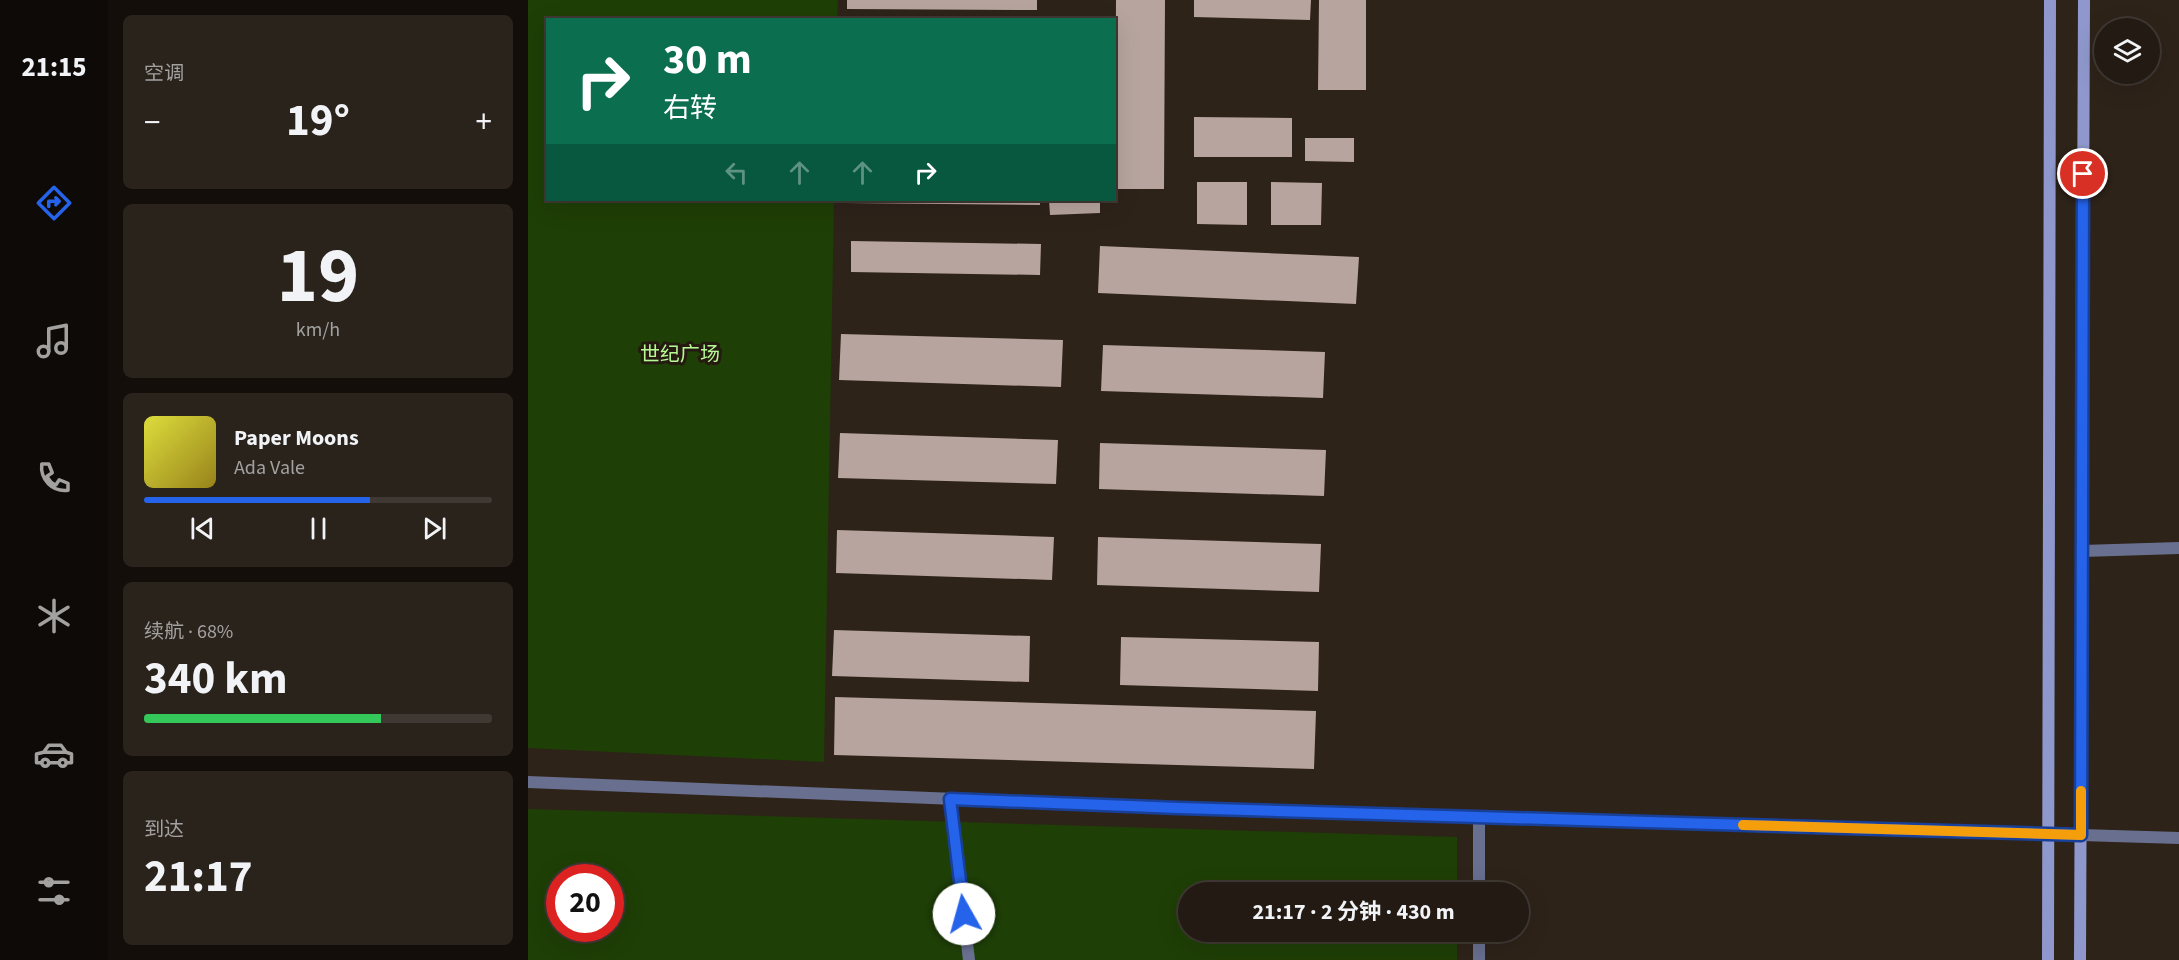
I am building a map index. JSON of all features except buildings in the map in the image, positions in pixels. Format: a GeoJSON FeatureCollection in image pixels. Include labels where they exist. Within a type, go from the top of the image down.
{"type":"FeatureCollection","features":[{"type":"Feature","properties":{"kind":"street"},"geometry":{"type":"LineString","coordinates":[[2048,960],[2050,0]]}},
{"type":"Feature","properties":{"kind":"street"},"geometry":{"type":"LineString","coordinates":[[2080,960],[2084,0]]}},
{"type":"Feature","properties":{"kind":"street"},"geometry":{"type":"LineString","coordinates":[[2082,551],[2179,548]]}},
{"type":"Feature","properties":{"kind":"street"},"geometry":{"type":"LineString","coordinates":[[528,782],[1479,818],[2179,838]]}},
{"type":"Feature","properties":{"kind":"street"},"geometry":{"type":"LineString","coordinates":[[950,799],[969,960]]}},
{"type":"Feature","properties":{"kind":"street"},"geometry":{"type":"LineString","coordinates":[[1479,818],[1479,882]]}},
{"type":"Feature","properties":{"kind":"street"},"geometry":{"type":"LineString","coordinates":[[1479,942],[1479,960]]}},
{"type":"Feature","properties":{"kind":"green space","name":"世纪广场"},"geometry":{"type":"Polygon","coordinates":[[[528,0],[838,0],[837,18],[546,18],[546,201],[834,201],[824,762],[528,748],[528,0]]]}},
{"type":"Feature","properties":{"kind":"green space"},"geometry":{"type":"Polygon","coordinates":[[[528,809],[1457,837],[1457,882],[1178,882],[1178,942],[1457,942],[1457,960],[528,960],[528,809]]]}},
{"type":"Feature","properties":{"kind":"slow traffic"},"geometry":{"type":"LineString","coordinates":[[1743,825],[2081,835],[2081,791]]}},
{"type":"Feature","properties":{"kind":"route"},"geometry":{"type":"LineString","coordinates":[[964,914],[950,799],[2081,835],[2083,174]]}}]}
